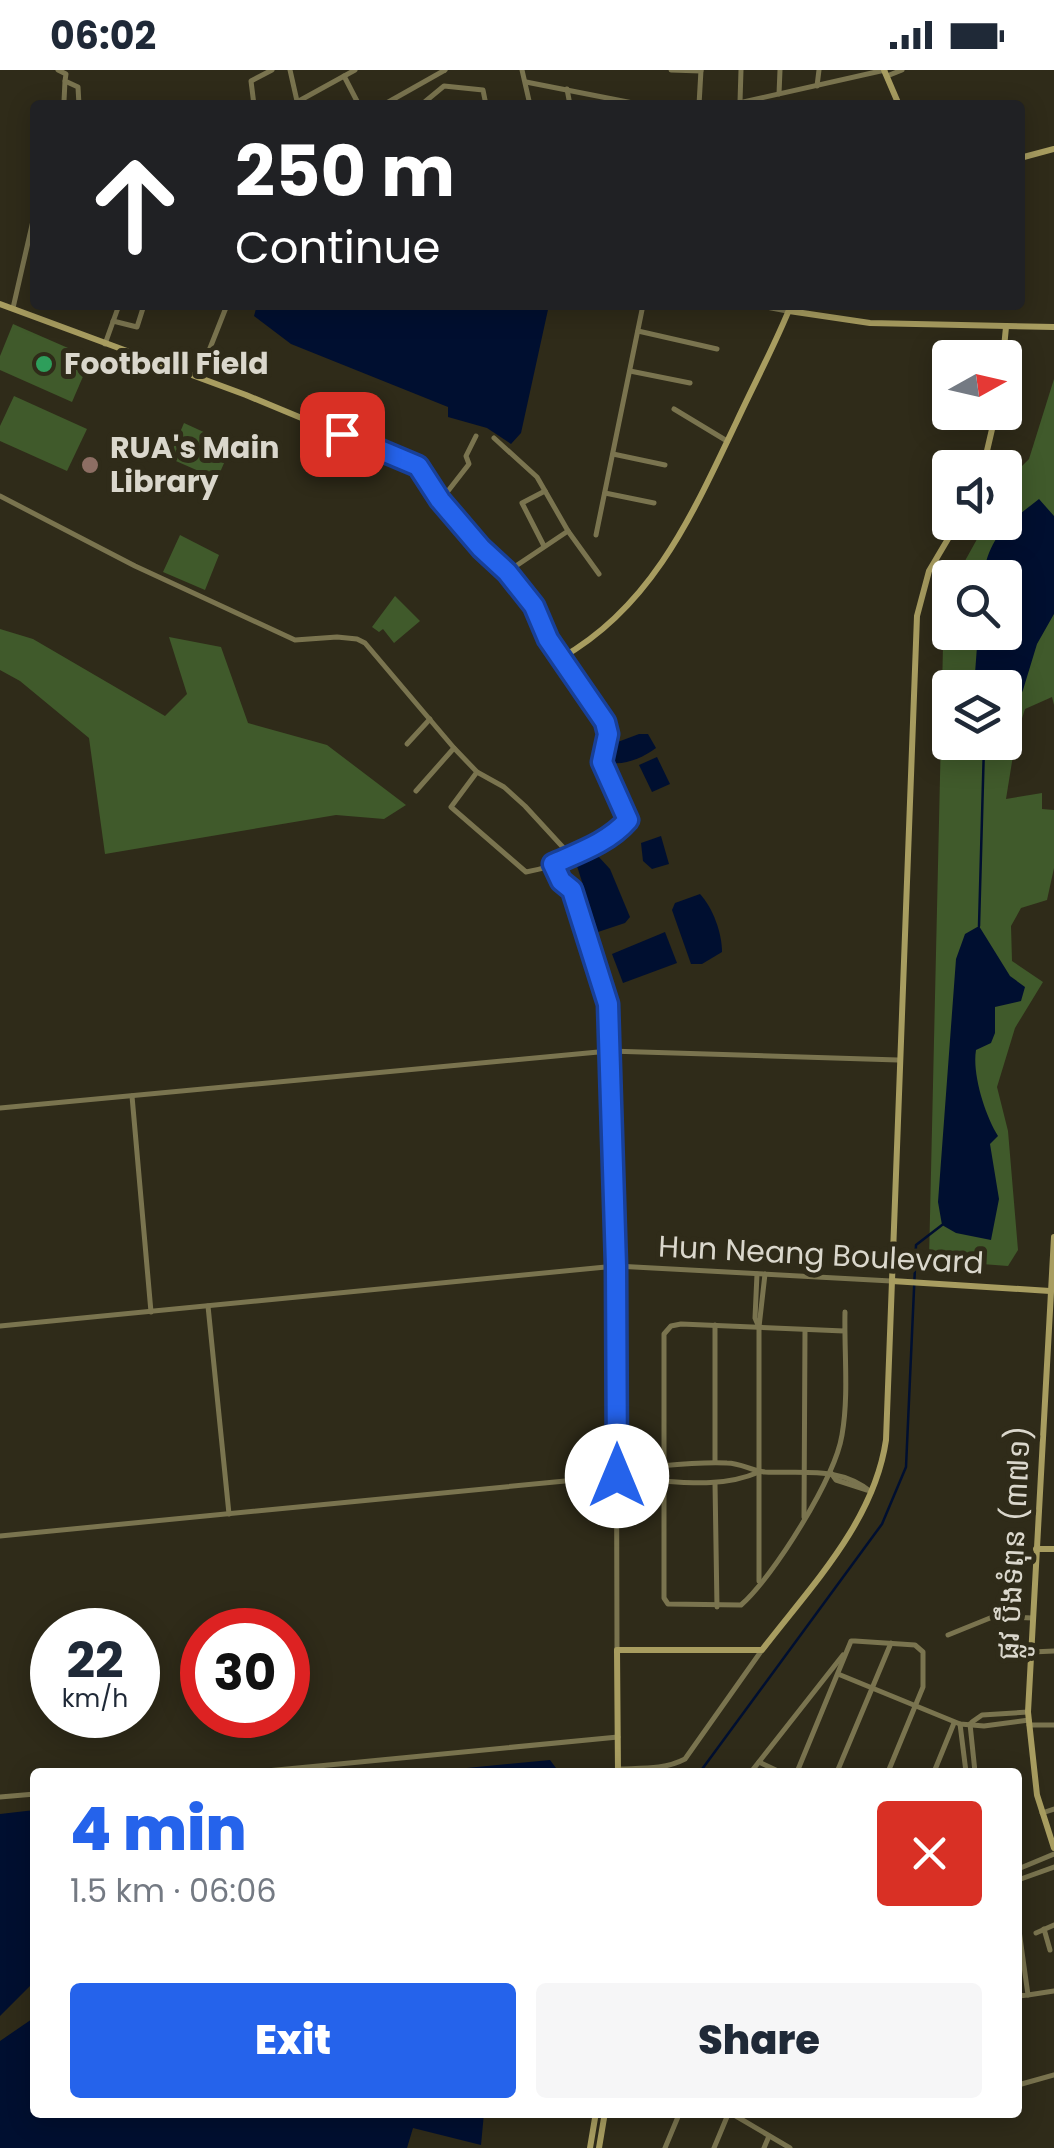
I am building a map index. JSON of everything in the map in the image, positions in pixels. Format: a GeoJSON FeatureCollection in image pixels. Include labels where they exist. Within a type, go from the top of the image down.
{"type":"FeatureCollection","features":[{"type":"Feature","properties":{"kind":"street"},"geometry":{"type":"LineString","coordinates":[[58,70],[66,74],[64,100]]}},
{"type":"Feature","properties":{"kind":"street"},"geometry":{"type":"LineString","coordinates":[[254,100],[252,81],[272,70]]}},
{"type":"Feature","properties":{"kind":"street"},"geometry":{"type":"LineString","coordinates":[[290,70],[296,100]]}},
{"type":"Feature","properties":{"kind":"street"},"geometry":{"type":"LineString","coordinates":[[302,100],[355,70]]}},
{"type":"Feature","properties":{"kind":"street"},"geometry":{"type":"LineString","coordinates":[[426,70],[431,78]]}},
{"type":"Feature","properties":{"kind":"street"},"geometry":{"type":"LineString","coordinates":[[392,100],[445,70]]}},
{"type":"Feature","properties":{"kind":"street"},"geometry":{"type":"LineString","coordinates":[[522,70],[529,100]]}},
{"type":"Feature","properties":{"kind":"street"},"geometry":{"type":"LineString","coordinates":[[671,70],[701,71],[699,100]]}},
{"type":"Feature","properties":{"kind":"street"},"geometry":{"type":"LineString","coordinates":[[740,100],[741,70]]}},
{"type":"Feature","properties":{"kind":"street"},"geometry":{"type":"LineString","coordinates":[[778,94],[780,70]]}},
{"type":"Feature","properties":{"kind":"street"},"geometry":{"type":"LineString","coordinates":[[817,86],[819,70]]}},
{"type":"Feature","properties":{"kind":"street"},"geometry":{"type":"LineString","coordinates":[[753,100],[902,70]]}},
{"type":"Feature","properties":{"kind":"street"},"geometry":{"type":"LineString","coordinates":[[885,72],[897,100]]}},
{"type":"Feature","properties":{"kind":"street"},"geometry":{"type":"LineString","coordinates":[[344,76],[356,100]]}},
{"type":"Feature","properties":{"kind":"street"},"geometry":{"type":"LineString","coordinates":[[65,81],[78,87],[79,100]]}},
{"type":"Feature","properties":{"kind":"street"},"geometry":{"type":"LineString","coordinates":[[526,82],[623,100]]}},
{"type":"Feature","properties":{"kind":"street"},"geometry":{"type":"LineString","coordinates":[[427,100],[444,86],[484,90],[485,100]]}},
{"type":"Feature","properties":{"kind":"street"},"geometry":{"type":"LineString","coordinates":[[567,89],[569,100]]}},
{"type":"Feature","properties":{"kind":"street"},"geometry":{"type":"LineString","coordinates":[[607,96],[607,100]]}},
{"type":"Feature","properties":{"kind":"street"},"geometry":{"type":"LineString","coordinates":[[1025,157],[1054,150]]}},
{"type":"Feature","properties":{"kind":"street"},"geometry":{"type":"LineString","coordinates":[[13,308],[30,234]]}},
{"type":"Feature","properties":{"kind":"street"},"geometry":{"type":"LineString","coordinates":[[0,304],[418,466],[440,500],[534,606],[548,639],[605,722],[608,734],[602,762],[628,820],[620,830],[571,856],[524,871],[451,807],[477,772]]}},
{"type":"Feature","properties":{"kind":"street"},"geometry":{"type":"LineString","coordinates":[[105,344],[117,310]]}},
{"type":"Feature","properties":{"kind":"street"},"geometry":{"type":"LineString","coordinates":[[114,321],[137,326],[142,310]]}},
{"type":"Feature","properties":{"kind":"street"},"geometry":{"type":"LineString","coordinates":[[198,378],[225,310]]}},
{"type":"Feature","properties":{"kind":"street"},"geometry":{"type":"LineString","coordinates":[[596,535],[642,310]]}},
{"type":"Feature","properties":{"kind":"street"},"geometry":{"type":"LineString","coordinates":[[562,658],[610,622],[649,580],[688,525],[789,310]]}},
{"type":"Feature","properties":{"kind":"street"},"geometry":{"type":"LineString","coordinates":[[801,310],[870,323],[1054,327]]}},
{"type":"Feature","properties":{"kind":"street"},"geometry":{"type":"LineString","coordinates":[[1005,340],[1006,327]]}},
{"type":"Feature","properties":{"kind":"street"},"geometry":{"type":"LineString","coordinates":[[638,331],[718,348]]}},
{"type":"Feature","properties":{"kind":"street"},"geometry":{"type":"LineString","coordinates":[[630,371],[690,383]]}},
{"type":"Feature","properties":{"kind":"street"},"geometry":{"type":"LineString","coordinates":[[674,409],[727,441]]}},
{"type":"Feature","properties":{"kind":"street"},"geometry":{"type":"LineString","coordinates":[[440,500],[468,464],[466,456],[476,436]]}},
{"type":"Feature","properties":{"kind":"street"},"geometry":{"type":"LineString","coordinates":[[494,438],[524,464],[600,574]]}},
{"type":"Feature","properties":{"kind":"street"},"geometry":{"type":"LineString","coordinates":[[612,454],[665,464]]}},
{"type":"Feature","properties":{"kind":"street"},"geometry":{"type":"LineString","coordinates":[[544,546],[522,503],[545,491]]}},
{"type":"Feature","properties":{"kind":"street"},"geometry":{"type":"LineString","coordinates":[[604,493],[654,504]]}},
{"type":"Feature","properties":{"kind":"street"},"geometry":{"type":"LineString","coordinates":[[0,498],[295,640],[357,638],[365,643],[477,772],[514,796],[571,856]]}},
{"type":"Feature","properties":{"kind":"street"},"geometry":{"type":"LineString","coordinates":[[507,572],[568,531]]}},
{"type":"Feature","properties":{"kind":"street"},"geometry":{"type":"LineString","coordinates":[[658,1768],[686,1759],[762,1650],[848,1538],[882,1465],[917,616],[929,571],[947,540]]}},
{"type":"Feature","properties":{"kind":"street"},"geometry":{"type":"LineString","coordinates":[[407,744],[430,719]]}},
{"type":"Feature","properties":{"kind":"street"},"geometry":{"type":"LineString","coordinates":[[416,791],[454,748]]}},
{"type":"Feature","properties":{"kind":"street"},"geometry":{"type":"LineString","coordinates":[[0,1326],[616,1266],[608,1004],[572,890],[561,881],[553,864]]}},
{"type":"Feature","properties":{"kind":"street"},"geometry":{"type":"LineString","coordinates":[[0,1108],[609,1051],[898,1060]]}},
{"type":"Feature","properties":{"kind":"street"},"geometry":{"type":"LineString","coordinates":[[132,1096],[151,1312]]}},
{"type":"Feature","properties":{"kind":"street","name":"ផ្លូវ បឹងទំពុន (៣៧១)"},"geometry":{"type":"LineString","coordinates":[[1054,1236],[1029,1719],[1032,1771],[1054,1851]]}},
{"type":"Feature","properties":{"kind":"street","name":"Hun Neang Boulevard"},"geometry":{"type":"LineString","coordinates":[[618,1768],[616,1266],[1050,1290]]}},
{"type":"Feature","properties":{"kind":"street"},"geometry":{"type":"LineString","coordinates":[[759,1584],[761,1274]]}},
{"type":"Feature","properties":{"kind":"street"},"geometry":{"type":"LineString","coordinates":[[208,1306],[229,1514]]}},
{"type":"Feature","properties":{"kind":"street"},"geometry":{"type":"LineString","coordinates":[[844,1332],[681,1324],[671,1326],[664,1334],[664,1598],[672,1606],[741,1605],[804,1521],[830,1473],[843,1432],[845,1312]]}},
{"type":"Feature","properties":{"kind":"street"},"geometry":{"type":"LineString","coordinates":[[715,1325],[715,1462]]}},
{"type":"Feature","properties":{"kind":"street"},"geometry":{"type":"LineString","coordinates":[[804,1521],[806,1330]]}},
{"type":"Feature","properties":{"kind":"street"},"geometry":{"type":"LineString","coordinates":[[0,1536],[617,1475],[680,1462],[734,1463],[759,1472],[830,1473],[836,1480],[870,1491]]}},
{"type":"Feature","properties":{"kind":"street"},"geometry":{"type":"LineString","coordinates":[[640,1469],[640,1478]]}},
{"type":"Feature","properties":{"kind":"street"},"geometry":{"type":"LineString","coordinates":[[617,1475],[678,1484],[735,1482],[759,1472]]}},
{"type":"Feature","properties":{"kind":"street"},"geometry":{"type":"LineString","coordinates":[[715,1483],[717,1607]]}},
{"type":"Feature","properties":{"kind":"street"},"geometry":{"type":"LineString","coordinates":[[1036,1549],[1054,1548]]}},
{"type":"Feature","properties":{"kind":"street"},"geometry":{"type":"LineString","coordinates":[[948,1635],[995,1616],[1032,1618]]}},
{"type":"Feature","properties":{"kind":"street"},"geometry":{"type":"LineString","coordinates":[[798,1768],[852,1641],[915,1644],[923,1652],[923,1687],[890,1768]]}},
{"type":"Feature","properties":{"kind":"street"},"geometry":{"type":"LineString","coordinates":[[839,1768],[891,1643]]}},
{"type":"Feature","properties":{"kind":"street"},"geometry":{"type":"LineString","coordinates":[[754,1768],[848,1649]]}},
{"type":"Feature","properties":{"kind":"street"},"geometry":{"type":"LineString","coordinates":[[617,1650],[762,1650]]}},
{"type":"Feature","properties":{"kind":"street"},"geometry":{"type":"LineString","coordinates":[[1030,1652],[1054,1651]]}},
{"type":"Feature","properties":{"kind":"street"},"geometry":{"type":"LineString","coordinates":[[838,1674],[957,1723],[970,1724],[982,1716],[1029,1719],[1054,1726]]}},
{"type":"Feature","properties":{"kind":"street"},"geometry":{"type":"LineString","coordinates":[[936,1768],[957,1723]]}},
{"type":"Feature","properties":{"kind":"street"},"geometry":{"type":"LineString","coordinates":[[957,1723],[965,1768]]}},
{"type":"Feature","properties":{"kind":"street"},"geometry":{"type":"LineString","coordinates":[[970,1724],[975,1768]]}},
{"type":"Feature","properties":{"kind":"street"},"geometry":{"type":"LineString","coordinates":[[299,1768],[618,1738]]}},
{"type":"Feature","properties":{"kind":"street"},"geometry":{"type":"LineString","coordinates":[[758,1762],[771,1768]]}},
{"type":"Feature","properties":{"kind":"street"},"geometry":{"type":"LineString","coordinates":[[0,1797],[30,1794]]}},
{"type":"Feature","properties":{"kind":"street"},"geometry":{"type":"LineString","coordinates":[[1042,1813],[1054,1810]]}},
{"type":"Feature","properties":{"kind":"street"},"geometry":{"type":"LineString","coordinates":[[1022,1867],[1054,1851]]}},
{"type":"Feature","properties":{"kind":"street"},"geometry":{"type":"LineString","coordinates":[[1022,1879],[1054,1867]]}},
{"type":"Feature","properties":{"kind":"street"},"geometry":{"type":"LineString","coordinates":[[1036,1933],[1054,1925]]}},
{"type":"Feature","properties":{"kind":"street"},"geometry":{"type":"LineString","coordinates":[[1044,1930],[1050,1950]]}},
{"type":"Feature","properties":{"kind":"street"},"geometry":{"type":"LineString","coordinates":[[1022,1952],[1028,1995]]}},
{"type":"Feature","properties":{"kind":"street"},"geometry":{"type":"LineString","coordinates":[[1022,1996],[1054,1991]]}},
{"type":"Feature","properties":{"kind":"street"},"geometry":{"type":"LineString","coordinates":[[1022,2084],[1054,2076]]}},
{"type":"Feature","properties":{"kind":"street"},"geometry":{"type":"LineString","coordinates":[[597,2118],[599,2148]]}},
{"type":"Feature","properties":{"kind":"street"},"geometry":{"type":"LineString","coordinates":[[590,2148],[602,2118]]}},
{"type":"Feature","properties":{"kind":"street"},"geometry":{"type":"LineString","coordinates":[[665,2148],[678,2118]]}},
{"type":"Feature","properties":{"kind":"street"},"geometry":{"type":"LineString","coordinates":[[714,2148],[726,2118]]}},
{"type":"Feature","properties":{"kind":"street"},"geometry":{"type":"LineString","coordinates":[[738,2118],[790,2148]]}},
{"type":"Feature","properties":{"kind":"street"},"geometry":{"type":"LineString","coordinates":[[764,2148],[769,2136]]}},
{"type":"Feature","properties":{"kind":"green space","name":"Football Field"},"geometry":{"type":"Polygon","coordinates":[[[13,324],[91,358],[72,402],[0,370],[0,356],[13,324]]]}},
{"type":"Feature","properties":{"kind":"green space"},"geometry":{"type":"Polygon","coordinates":[[[1054,379],[1054,705],[1052,697],[1025,709],[1022,718],[1022,670],[942,670],[943,650],[1022,650],[1022,560],[965,560],[977,540],[1022,540],[1022,466],[1029,459],[1054,379]]]}},
{"type":"Feature","properties":{"kind":"green space"},"geometry":{"type":"Polygon","coordinates":[[[14,396],[87,429],[67,471],[0,441],[0,426],[14,396]]]}},
{"type":"Feature","properties":{"kind":"green space"},"geometry":{"type":"Polygon","coordinates":[[[184,423],[232,445],[217,479],[169,458],[184,423]]]}},
{"type":"Feature","properties":{"kind":"green space"},"geometry":{"type":"Polygon","coordinates":[[[180,535],[219,555],[205,590],[163,572],[180,535]]]}},
{"type":"Feature","properties":{"kind":"green space"},"geometry":{"type":"Polygon","coordinates":[[[395,596],[420,621],[394,643],[383,629],[379,632],[372,627],[395,596]]]}},
{"type":"Feature","properties":{"kind":"green space"},"geometry":{"type":"Polygon","coordinates":[[[0,629],[33,639],[165,716],[187,694],[169,637],[221,647],[248,723],[327,745],[406,805],[384,819],[336,815],[105,854],[89,738],[20,681],[0,670],[0,629]]]}},
{"type":"Feature","properties":{"kind":"green space"},"geometry":{"type":"Polygon","coordinates":[[[940,760],[1012,760],[1006,799],[1042,793],[1042,809],[1054,810],[1054,868],[1047,900],[1021,908],[1011,926],[1012,961],[1043,982],[1015,1028],[997,1087],[1008,1131],[1018,1250],[1008,1266],[929,1260],[940,760]]]}},
{"type":"Feature","properties":{"kind":"water"},"geometry":{"type":"Polygon","coordinates":[[[256,310],[548,310],[521,433],[511,444],[487,428],[448,417],[448,407],[291,344],[254,316],[256,310]]]}},
{"type":"Feature","properties":{"kind":"water"},"geometry":{"type":"Polygon","coordinates":[[[1039,499],[1054,516],[1054,614],[1037,644],[1022,692],[1022,670],[975,670],[977,650],[1022,650],[1022,560],[987,560],[996,540],[1022,540],[1022,513],[1039,499]]]}},
{"type":"Feature","properties":{"kind":"water"},"geometry":{"type":"Polygon","coordinates":[[[648,734],[656,748],[635,760],[612,763],[607,746],[648,734]]]}},
{"type":"Feature","properties":{"kind":"water"},"geometry":{"type":"Polygon","coordinates":[[[657,757],[670,784],[652,792],[639,765],[657,757]]]}},
{"type":"Feature","properties":{"kind":"water"},"geometry":{"type":"Polygon","coordinates":[[[661,836],[669,864],[652,869],[643,861],[641,843],[661,836]]]}},
{"type":"Feature","properties":{"kind":"water"},"geometry":{"type":"Polygon","coordinates":[[[598,856],[610,869],[630,917],[625,923],[598,932],[576,863],[598,856]]]}},
{"type":"Feature","properties":{"kind":"water"},"geometry":{"type":"Polygon","coordinates":[[[700,894],[716,921],[722,952],[702,964],[691,964],[672,910],[675,903],[700,894]]]}},
{"type":"Feature","properties":{"kind":"water"},"geometry":{"type":"Polygon","coordinates":[[[979,926],[1010,976],[1025,987],[1021,1001],[995,1007],[991,1043],[976,1050],[981,1094],[998,1136],[990,1144],[999,1199],[991,1240],[956,1233],[942,1225],[938,1202],[956,959],[965,934],[979,926]]]}},
{"type":"Feature","properties":{"kind":"water"},"geometry":{"type":"Polygon","coordinates":[[[665,932],[677,963],[623,983],[612,954],[665,932]]]}},
{"type":"Feature","properties":{"kind":"water"},"geometry":{"type":"Polygon","coordinates":[[[550,1760],[556,1768],[467,1768],[550,1760]]]}},
{"type":"Feature","properties":{"kind":"water"},"geometry":{"type":"Polygon","coordinates":[[[30,1811],[30,1986],[0,2016],[0,1814],[30,1811]]]}},
{"type":"Feature","properties":{"kind":"water"},"geometry":{"type":"Polygon","coordinates":[[[30,2020],[30,2118],[484,2118],[481,2145],[413,2128],[407,2148],[0,2148],[0,2041],[30,2020]]]}},
{"type":"Feature","properties":{"kind":"waterway"},"geometry":{"type":"LineString","coordinates":[[979,926],[984,760]]}},
{"type":"Feature","properties":{"kind":"waterway"},"geometry":{"type":"LineString","coordinates":[[703,1768],[882,1524],[906,1467],[916,1245],[942,1225]]}},
{"type":"Feature","properties":{"kind":"place","name":"Football Field"},"geometry":{"type":"Point","coordinates":[44,364]}},
{"type":"Feature","properties":{"kind":"place","name":"RUA's Main Library"},"geometry":{"type":"Point","coordinates":[90,465]}},
{"type":"Feature","properties":{"kind":"route"},"geometry":{"type":"LineString","coordinates":[[342,434],[418,466],[440,500],[534,606],[548,639],[605,722],[608,734],[602,762],[628,820],[592,848],[553,864],[561,881],[572,890],[608,1004],[616,1266],[617,1476]]}}]}
